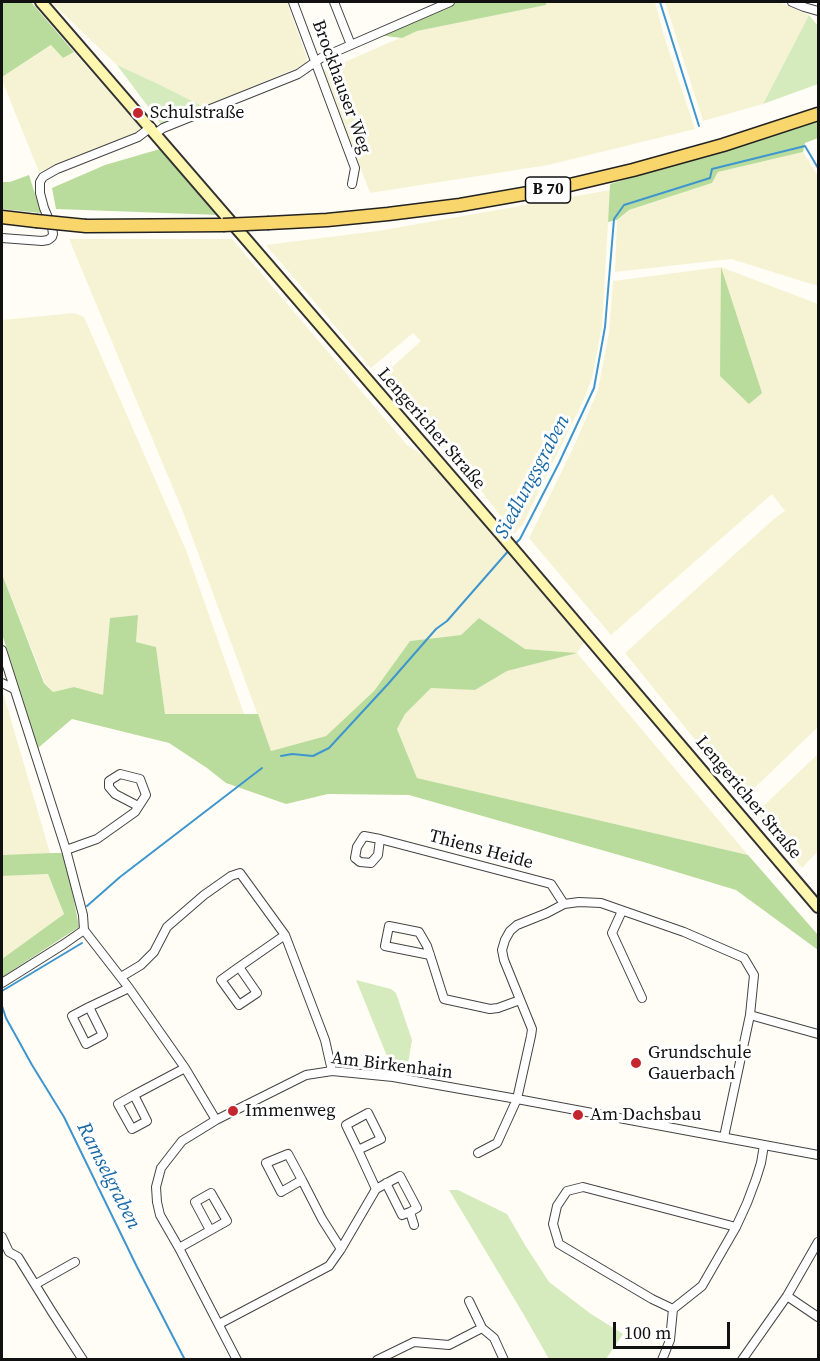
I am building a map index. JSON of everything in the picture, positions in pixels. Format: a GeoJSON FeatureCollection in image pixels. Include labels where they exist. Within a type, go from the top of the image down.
{"type":"FeatureCollection","features":[{"type":"Feature","properties":{"kind":"main road","name":"Lengericher Straße"},"geometry":{"type":"LineString","coordinates":[[41,2],[154,130],[819,907]]}},
{"type":"Feature","properties":{"kind":"main road","name":"B 70"},"geometry":{"type":"LineString","coordinates":[[2,217],[86,226],[223,225],[327,220],[460,205],[557,188],[633,170],[723,146],[819,114]]}},
{"type":"Feature","properties":{"kind":"street","name":"Brockhauser Weg"},"geometry":{"type":"LineString","coordinates":[[293,2],[355,168],[352,184]]}},
{"type":"Feature","properties":{"kind":"street"},"geometry":{"type":"LineString","coordinates":[[336,2],[351,45]]}},
{"type":"Feature","properties":{"kind":"street"},"geometry":{"type":"LineString","coordinates":[[2,238],[42,241],[52,237],[52,226],[44,208],[40,182],[43,177],[57,169],[298,74],[316,62],[351,45],[450,2]]}},
{"type":"Feature","properties":{"kind":"street"},"geometry":{"type":"LineString","coordinates":[[792,2],[804,8],[819,11]]}},
{"type":"Feature","properties":{"kind":"street"},"geometry":{"type":"LineString","coordinates":[[2,650],[66,850],[84,915],[84,930],[121,977],[185,1068],[216,1120]]}},
{"type":"Feature","properties":{"kind":"street"},"geometry":{"type":"LineString","coordinates":[[2,683],[14,689]]}},
{"type":"Feature","properties":{"kind":"street"},"geometry":{"type":"LineString","coordinates":[[66,850],[97,839],[135,812],[146,795],[140,779],[120,774],[109,781],[109,787],[115,794],[138,806]]}},
{"type":"Feature","properties":{"kind":"street","name":"Thiens Heide"},"geometry":{"type":"LineString","coordinates":[[380,839],[551,884],[564,904]]}},
{"type":"Feature","properties":{"kind":"street"},"geometry":{"type":"LineString","coordinates":[[121,977],[141,965],[154,952],[167,927],[204,895],[231,876],[240,873],[285,935],[325,1040],[332,1071]]}},
{"type":"Feature","properties":{"kind":"street"},"geometry":{"type":"LineString","coordinates":[[478,1153],[497,1143],[517,1099],[532,1029],[504,960],[502,950],[505,940],[510,931],[518,925],[547,914],[564,904],[579,902],[601,903],[684,932],[744,958],[754,975],[750,1015],[724,1137]]}},
{"type":"Feature","properties":{"kind":"street"},"geometry":{"type":"LineString","coordinates":[[622,911],[612,933],[642,998]]}},
{"type":"Feature","properties":{"kind":"street"},"geometry":{"type":"LineString","coordinates":[[430,956],[385,946],[389,926],[419,932],[427,946],[444,999],[490,1009],[520,1000]]}},
{"type":"Feature","properties":{"kind":"street"},"geometry":{"type":"LineString","coordinates":[[2,983],[84,930]]}},
{"type":"Feature","properties":{"kind":"street"},"geometry":{"type":"LineString","coordinates":[[239,967],[256,993],[239,1005],[221,980],[239,967],[285,935]]}},
{"type":"Feature","properties":{"kind":"street"},"geometry":{"type":"LineString","coordinates":[[89,1007],[103,1035],[86,1044],[72,1016],[89,1007],[129,988]]}},
{"type":"Feature","properties":{"kind":"street"},"geometry":{"type":"LineString","coordinates":[[750,1015],[818,1033]]}},
{"type":"Feature","properties":{"kind":"street"},"geometry":{"type":"LineString","coordinates":[[134,1095],[185,1068]]}},
{"type":"Feature","properties":{"kind":"street","name":"Am Birkenhain"},"geometry":{"type":"LineString","coordinates":[[237,1359],[160,1215],[156,1187],[161,1168],[182,1141],[216,1120],[306,1075],[332,1071],[393,1077],[819,1155]]}},
{"type":"Feature","properties":{"kind":"street"},"geometry":{"type":"LineString","coordinates":[[358,1150],[381,1139],[368,1113],[346,1125],[376,1189]]}},
{"type":"Feature","properties":{"kind":"street"},"geometry":{"type":"LineString","coordinates":[[662,1359],[670,1340],[673,1309],[702,1286],[736,1227],[756,1179],[764,1145]]}},
{"type":"Feature","properties":{"kind":"street"},"geometry":{"type":"LineString","coordinates":[[302,1180],[281,1192],[266,1163],[288,1154],[302,1180],[322,1219],[341,1249]]}},
{"type":"Feature","properties":{"kind":"street"},"geometry":{"type":"LineString","coordinates":[[219,1324],[329,1266],[376,1189],[386,1183],[400,1176],[417,1208],[402,1215],[386,1183]]}},
{"type":"Feature","properties":{"kind":"street"},"geometry":{"type":"LineString","coordinates":[[673,1309],[559,1244],[553,1224],[556,1206],[567,1191],[583,1187],[736,1227]]}},
{"type":"Feature","properties":{"kind":"street"},"geometry":{"type":"LineString","coordinates":[[179,1248],[227,1221],[212,1193],[195,1202],[210,1230]]}},
{"type":"Feature","properties":{"kind":"street"},"geometry":{"type":"LineString","coordinates":[[410,1212],[414,1225]]}},
{"type":"Feature","properties":{"kind":"street"},"geometry":{"type":"LineString","coordinates":[[2,1237],[5,1254],[18,1257],[83,1359]]}},
{"type":"Feature","properties":{"kind":"street"},"geometry":{"type":"LineString","coordinates":[[742,1359],[787,1296],[819,1242]]}},
{"type":"Feature","properties":{"kind":"street"},"geometry":{"type":"LineString","coordinates":[[36,1284],[75,1262]]}},
{"type":"Feature","properties":{"kind":"street"},"geometry":{"type":"LineString","coordinates":[[787,1296],[819,1317]]}},
{"type":"Feature","properties":{"kind":"street"},"geometry":{"type":"LineString","coordinates":[[469,1301],[482,1328],[494,1338],[504,1359]]}},
{"type":"Feature","properties":{"kind":"street"},"geometry":{"type":"LineString","coordinates":[[381,1359],[414,1342],[449,1345],[482,1328]]}},
{"type":"Feature","properties":{"kind":"shaded area"},"geometry":{"type":"Polygon","coordinates":[[[51,2],[287,2],[307,58],[305,64],[299,67],[204,107],[117,65],[51,2]]]}},
{"type":"Feature","properties":{"kind":"shaded area"},"geometry":{"type":"Polygon","coordinates":[[[546,2],[655,2],[695,129],[548,165],[370,193],[324,71],[416,31],[546,5],[546,2]]]}},
{"type":"Feature","properties":{"kind":"shaded area"},"geometry":{"type":"Polygon","coordinates":[[[665,2],[779,2],[809,15],[763,104],[703,121],[665,2]]]}},
{"type":"Feature","properties":{"kind":"shaded area"},"geometry":{"type":"Polygon","coordinates":[[[52,45],[63,58],[74,52],[141,128],[135,134],[39,172],[2,77],[52,45]]]}},
{"type":"Feature","properties":{"kind":"shaded area"},"geometry":{"type":"Polygon","coordinates":[[[803,152],[818,176],[818,286],[731,259],[615,272],[617,220],[629,210],[712,183],[718,172],[803,152]]]}},
{"type":"Feature","properties":{"kind":"shaded area"},"geometry":{"type":"Polygon","coordinates":[[[610,190],[602,326],[592,378],[523,524],[514,534],[482,492],[381,377],[421,341],[413,333],[371,368],[266,245],[378,231],[610,190]]]}},
{"type":"Feature","properties":{"kind":"shaded area"},"geometry":{"type":"Polygon","coordinates":[[[69,239],[232,239],[407,445],[426,457],[585,641],[577,653],[748,855],[417,778],[397,729],[405,714],[431,687],[475,690],[507,671],[575,653],[525,649],[479,618],[461,635],[410,641],[374,691],[326,736],[271,751],[183,512],[69,239]]]}},
{"type":"Feature","properties":{"kind":"shaded area"},"geometry":{"type":"Polygon","coordinates":[[[721,267],[818,304],[818,727],[743,799],[625,653],[785,511],[772,494],[611,635],[529,538],[575,444],[598,390],[609,332],[613,281],[721,267]]]}},
{"type":"Feature","properties":{"kind":"shaded area"},"geometry":{"type":"Polygon","coordinates":[[[74,313],[84,317],[186,550],[244,714],[165,714],[156,647],[136,642],[137,615],[110,619],[103,696],[74,687],[53,692],[45,683],[2,574],[2,320],[74,313]]]}},
{"type":"Feature","properties":{"kind":"shaded area"},"geometry":{"type":"Polygon","coordinates":[[[2,695],[4,696],[50,853],[2,855],[2,695]]]}},
{"type":"Feature","properties":{"kind":"shaded area"},"geometry":{"type":"Polygon","coordinates":[[[818,754],[818,851],[802,868],[756,813],[818,754]]]}},
{"type":"Feature","properties":{"kind":"shaded area"},"geometry":{"type":"Polygon","coordinates":[[[48,874],[64,914],[2,959],[2,876],[48,874]]]}},
{"type":"Feature","properties":{"kind":"green space"},"geometry":{"type":"Polygon","coordinates":[[[2,2],[31,2],[74,52],[63,58],[51,45],[2,77],[2,2]]]}},
{"type":"Feature","properties":{"kind":"green space"},"geometry":{"type":"Polygon","coordinates":[[[457,2],[546,2],[546,5],[417,31],[402,38],[377,35],[457,2]]]}},
{"type":"Feature","properties":{"kind":"green space"},"geometry":{"type":"Polygon","coordinates":[[[809,15],[818,26],[818,84],[763,104],[809,15]]]}},
{"type":"Feature","properties":{"kind":"green space"},"geometry":{"type":"Polygon","coordinates":[[[117,65],[204,107],[171,122],[161,124],[117,65]]]}},
{"type":"Feature","properties":{"kind":"green space"},"geometry":{"type":"Polygon","coordinates":[[[818,115],[818,138],[805,143],[803,152],[718,172],[712,183],[629,210],[617,220],[608,222],[610,184],[699,158],[818,115]]]}},
{"type":"Feature","properties":{"kind":"green space"},"geometry":{"type":"Polygon","coordinates":[[[160,149],[220,215],[56,209],[52,188],[105,165],[160,149]]]}},
{"type":"Feature","properties":{"kind":"green space"},"geometry":{"type":"Polygon","coordinates":[[[29,175],[41,213],[2,209],[2,182],[10,182],[29,175]]]}},
{"type":"Feature","properties":{"kind":"green space"},"geometry":{"type":"Polygon","coordinates":[[[721,267],[762,393],[749,404],[720,376],[721,267]]]}},
{"type":"Feature","properties":{"kind":"green space"},"geometry":{"type":"Polygon","coordinates":[[[2,574],[44,683],[53,692],[74,687],[103,695],[110,618],[138,615],[136,642],[156,647],[165,714],[258,714],[271,751],[326,736],[374,691],[410,641],[461,635],[479,618],[525,649],[577,653],[507,671],[475,690],[431,688],[405,714],[397,729],[417,778],[748,855],[818,935],[818,950],[736,890],[409,795],[328,794],[286,804],[226,783],[169,743],[72,719],[38,748],[2,634],[2,574]]]}},
{"type":"Feature","properties":{"kind":"green space"},"geometry":{"type":"Polygon","coordinates":[[[65,853],[79,927],[2,977],[2,959],[64,914],[48,874],[2,876],[2,855],[65,853]]]}},
{"type":"Feature","properties":{"kind":"green space"},"geometry":{"type":"Polygon","coordinates":[[[356,980],[391,989],[396,993],[412,1040],[407,1069],[391,1066],[356,980]]]}},
{"type":"Feature","properties":{"kind":"green space"},"geometry":{"type":"Polygon","coordinates":[[[449,1190],[458,1190],[507,1214],[549,1282],[591,1314],[623,1334],[606,1359],[549,1359],[449,1190]]]}},
{"type":"Feature","properties":{"kind":"waterway"},"geometry":{"type":"LineString","coordinates":[[660,2],[699,126]]}},
{"type":"Feature","properties":{"kind":"waterway","name":"Siedlungsgraben"},"geometry":{"type":"LineString","coordinates":[[514,545],[520,539],[559,463],[594,388],[605,327],[614,219],[624,205],[710,178],[712,169],[805,146],[818,168]]}},
{"type":"Feature","properties":{"kind":"waterway","name":"Siedlungsgraben"},"geometry":{"type":"LineString","coordinates":[[281,756],[292,754],[313,756],[329,748],[436,629],[447,621],[510,549]]}},
{"type":"Feature","properties":{"kind":"waterway"},"geometry":{"type":"LineString","coordinates":[[87,906],[120,877],[262,768]]}},
{"type":"Feature","properties":{"kind":"waterway"},"geometry":{"type":"LineString","coordinates":[[2,991],[82,943]]}},
{"type":"Feature","properties":{"kind":"waterway","name":"Ramselgraben"},"geometry":{"type":"LineString","coordinates":[[2,1006],[6,1018],[32,1065],[64,1117],[185,1360]]}},
{"type":"Feature","properties":{"kind":"place","name":"Schulstraße"},"geometry":{"type":"Point","coordinates":[138,113]}},
{"type":"Feature","properties":{"kind":"place","name":"Grundschule Gauerbach"},"geometry":{"type":"Point","coordinates":[636,1063]}},
{"type":"Feature","properties":{"kind":"place","name":"Immenweg"},"geometry":{"type":"Point","coordinates":[233,1111]}},
{"type":"Feature","properties":{"kind":"place","name":"Am Dachsbau"},"geometry":{"type":"Point","coordinates":[578,1115]}}]}
